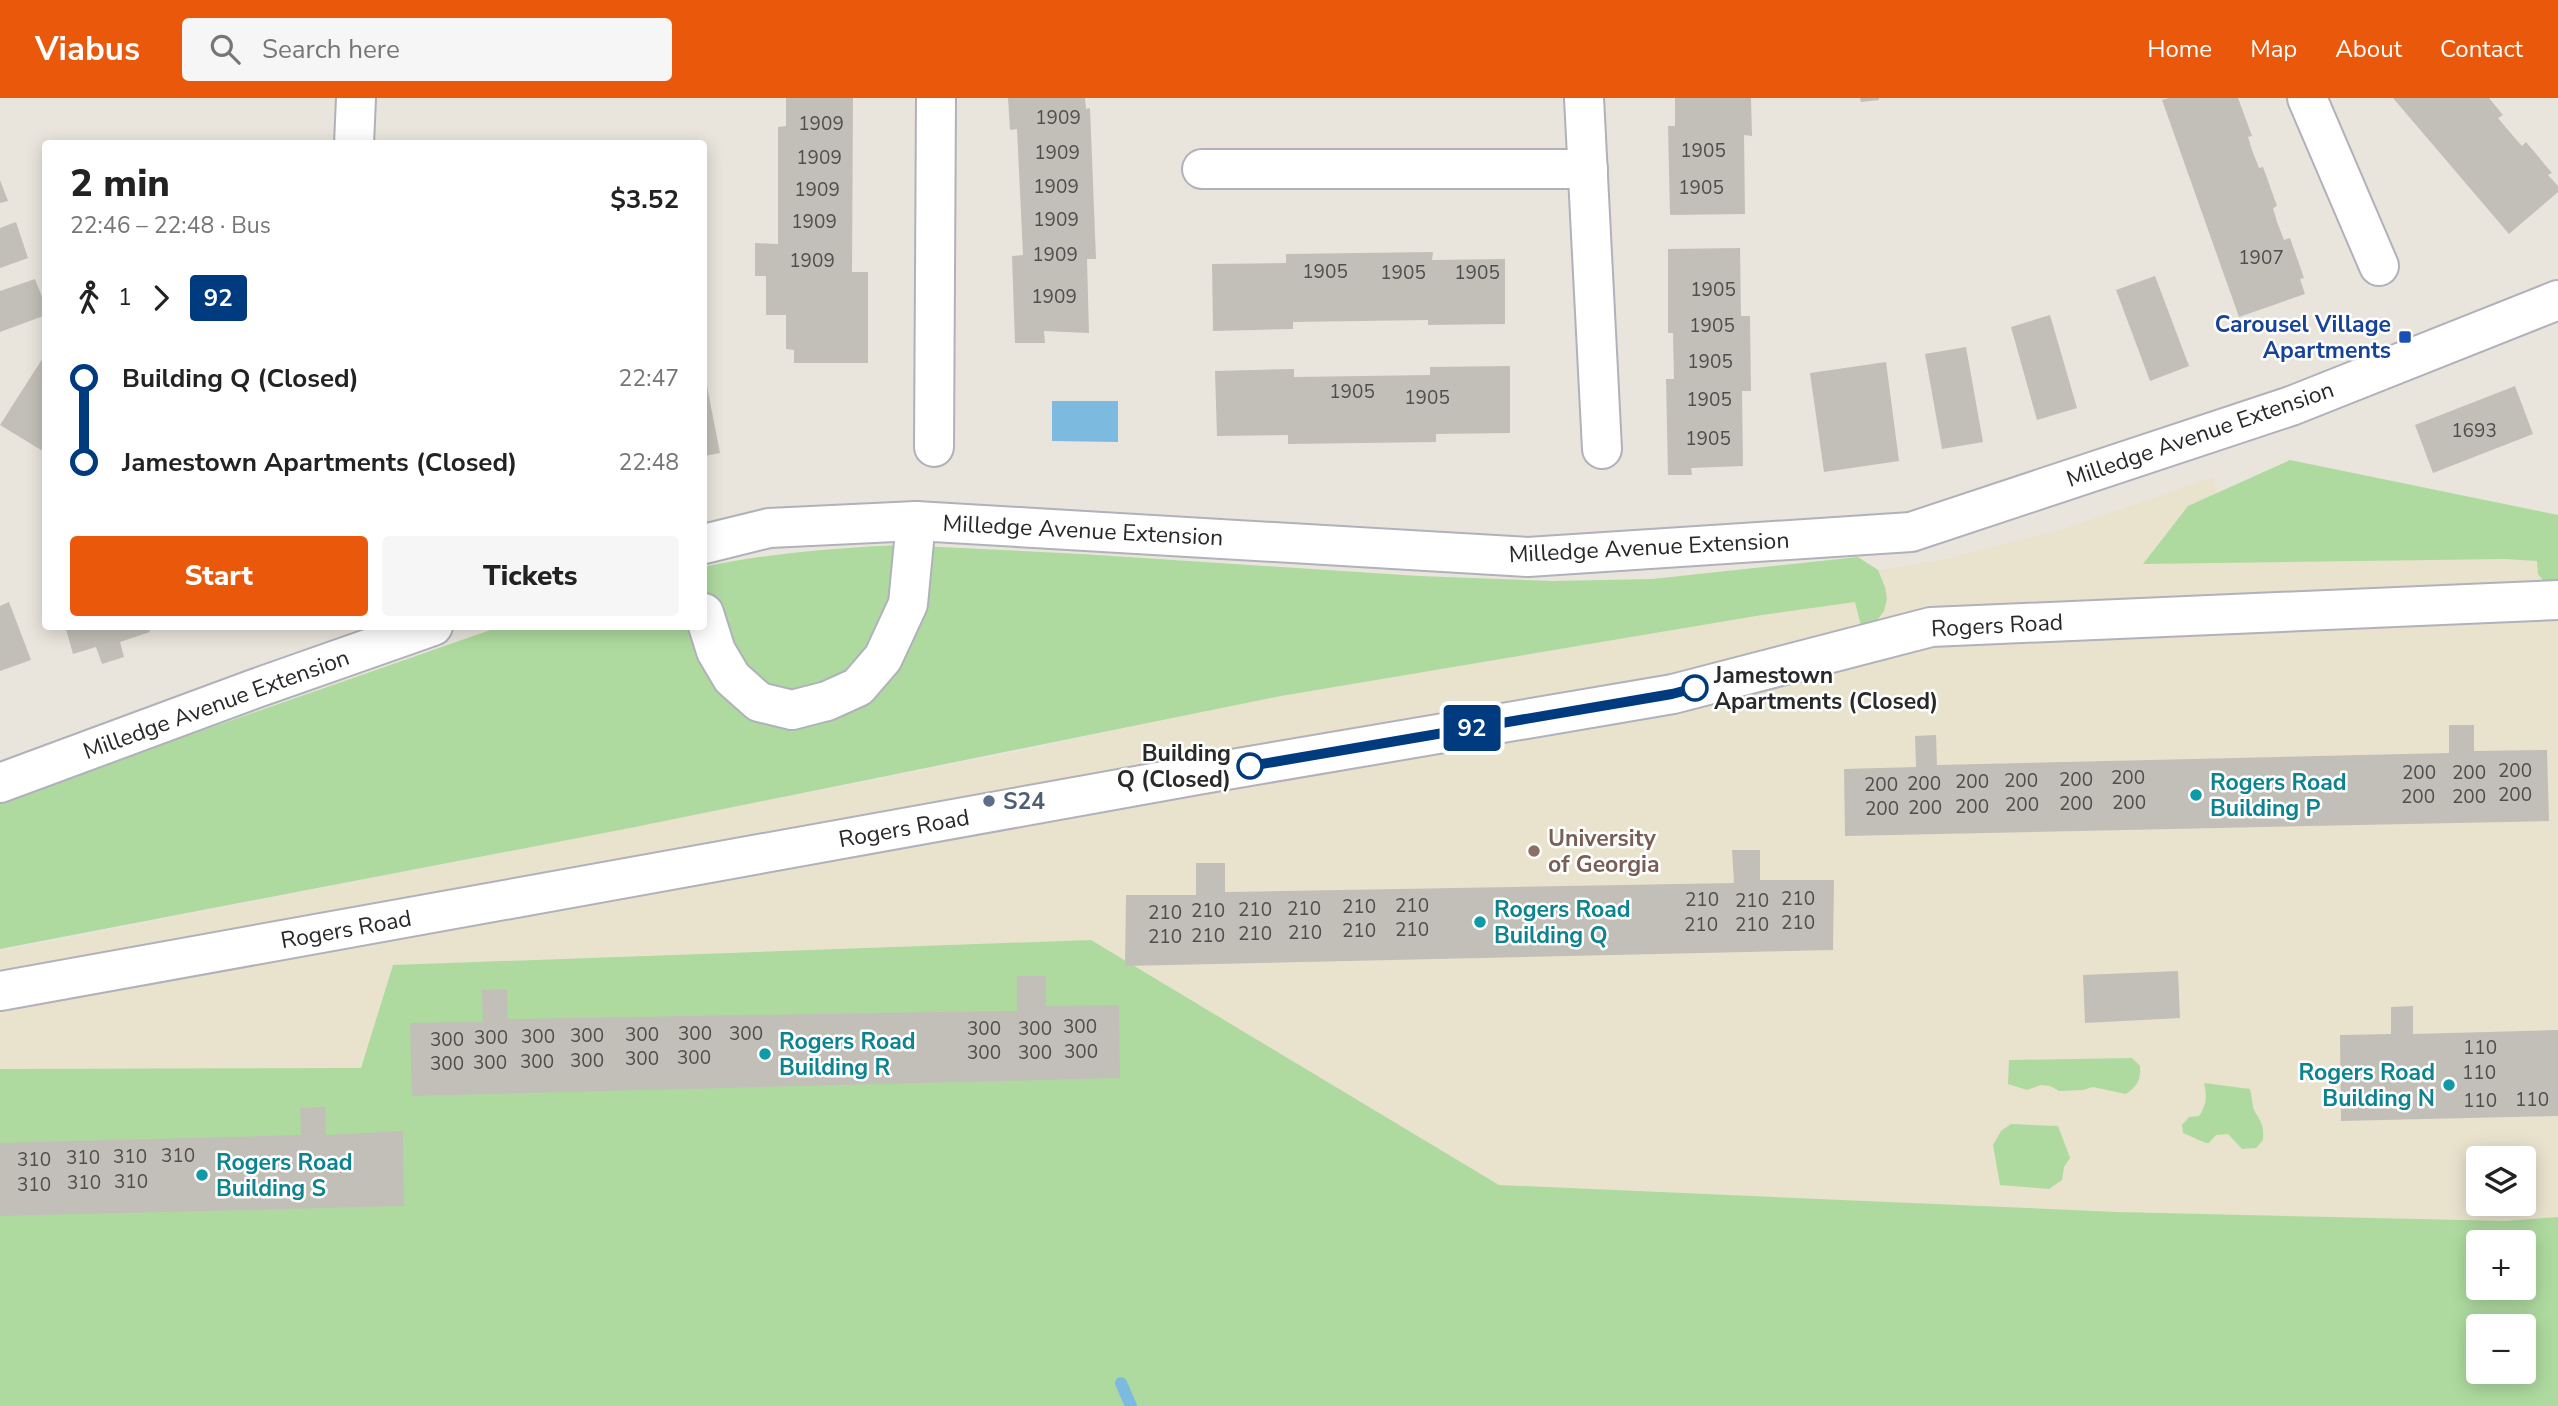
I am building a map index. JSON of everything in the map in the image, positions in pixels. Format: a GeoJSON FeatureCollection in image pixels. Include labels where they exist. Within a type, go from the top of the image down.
{"type":"FeatureCollection","features":[{"type":"Feature","properties":{"kind":"street"},"geometry":{"type":"LineString","coordinates":[[354,140],[356,98]]}},
{"type":"Feature","properties":{"kind":"street"},"geometry":{"type":"LineString","coordinates":[[934,447],[936,98]]}},
{"type":"Feature","properties":{"kind":"street"},"geometry":{"type":"LineString","coordinates":[[1584,98],[1602,449]]}},
{"type":"Feature","properties":{"kind":"street"},"geometry":{"type":"LineString","coordinates":[[2307,98],[2379,266]]}},
{"type":"Feature","properties":{"kind":"street"},"geometry":{"type":"LineString","coordinates":[[1202,169],[1587,169]]}},
{"type":"Feature","properties":{"kind":"street","name":"Milledge Avenue Extension"},"geometry":{"type":"LineString","coordinates":[[707,543],[769,528],[916,521],[1528,557],[1911,532],[2291,406],[2558,300]]}},
{"type":"Feature","properties":{"kind":"street"},"geometry":{"type":"LineString","coordinates":[[707,622],[716,650],[733,678],[759,702],[792,710],[827,701],[858,687],[883,658],[908,604],[916,521]]}},
{"type":"Feature","properties":{"kind":"street","name":"Rogers Road"},"geometry":{"type":"LineString","coordinates":[[0,992],[1197,775],[1672,694],[1931,627],[2547,600]]}},
{"type":"Feature","properties":{"kind":"street","name":"Milledge Avenue Extension"},"geometry":{"type":"LineString","coordinates":[[0,783],[422,630]]}},
{"type":"Feature","properties":{"kind":"shaded area","name":"University of Georgia"},"geometry":{"type":"Polygon","coordinates":[[[2213,477],[2225,527],[2558,513],[2558,1406],[0,1406],[0,951],[1020,751],[1698,601],[1950,558],[2069,527],[2213,477]]]}},
{"type":"Feature","properties":{"kind":"green space"},"geometry":{"type":"Polygon","coordinates":[[[2290,460],[2558,515],[2558,584],[2546,584],[2538,574],[2537,561],[2504,559],[2143,564],[2188,506],[2290,460]]]}},
{"type":"Feature","properties":{"kind":"green space"},"geometry":{"type":"Polygon","coordinates":[[[900,545],[1419,576],[1552,581],[1652,579],[1858,557],[1878,570],[1887,599],[1884,611],[1872,627],[1861,626],[1855,602],[1762,615],[1281,696],[630,828],[0,949],[0,801],[490,630],[707,630],[707,566],[752,558],[900,545]]]}},
{"type":"Feature","properties":{"kind":"green space"},"geometry":{"type":"Polygon","coordinates":[[[1091,940],[1499,1185],[2117,1212],[2505,1221],[2558,1217],[2558,1406],[0,1406],[0,1069],[361,1068],[393,965],[1091,940]]]}},
{"type":"Feature","properties":{"kind":"green space"},"geometry":{"type":"Polygon","coordinates":[[[2132,1058],[2140,1066],[2140,1075],[2136,1085],[2126,1094],[2093,1087],[2059,1091],[2041,1085],[2027,1090],[2008,1084],[2009,1060],[2132,1058]]]}},
{"type":"Feature","properties":{"kind":"green space"},"geometry":{"type":"Polygon","coordinates":[[[2204,1083],[2250,1089],[2254,1110],[2263,1132],[2263,1140],[2256,1148],[2242,1149],[2228,1134],[2216,1135],[2206,1143],[2183,1133],[2182,1125],[2189,1117],[2199,1116],[2204,1108],[2204,1083]]]}},
{"type":"Feature","properties":{"kind":"green space"},"geometry":{"type":"Polygon","coordinates":[[[2011,1124],[2058,1126],[2070,1158],[2064,1167],[2062,1180],[2049,1189],[2000,1185],[1993,1145],[2001,1131],[2011,1124]]]}},
{"type":"Feature","properties":{"kind":"water"},"geometry":{"type":"Polygon","coordinates":[[[1052,401],[1118,401],[1118,442],[1052,441],[1052,401]]]}},
{"type":"Feature","properties":{"kind":"building"},"geometry":{"type":"Polygon","coordinates":[[[786,98],[853,98],[852,272],[868,272],[868,363],[794,363],[794,350],[786,349],[786,315],[766,315],[766,276],[755,276],[755,243],[778,244],[778,127],[786,126],[786,98]]]}},
{"type":"Feature","properties":{"kind":"building"},"geometry":{"type":"Polygon","coordinates":[[[1008,98],[1085,98],[1086,109],[1090,108],[1096,259],[1087,259],[1089,333],[1044,331],[1045,343],[1015,343],[1012,256],[1023,255],[1017,129],[1010,130],[1008,98]]]}},
{"type":"Feature","properties":{"kind":"building"},"geometry":{"type":"Polygon","coordinates":[[[1675,98],[1751,98],[1752,136],[1744,135],[1745,214],[1670,215],[1668,126],[1675,126],[1675,98]]]}},
{"type":"Feature","properties":{"kind":"building"},"geometry":{"type":"Polygon","coordinates":[[[1860,98],[1879,98],[1879,100],[1861,102],[1860,98]]]}},
{"type":"Feature","properties":{"kind":"building"},"geometry":{"type":"Polygon","coordinates":[[[2238,98],[2252,136],[2248,137],[2252,150],[2259,168],[2263,167],[2277,206],[2273,208],[2277,222],[2284,240],[2290,238],[2304,278],[2300,279],[2305,294],[2239,317],[2162,100],[2238,98]]]}},
{"type":"Feature","properties":{"kind":"building"},"geometry":{"type":"Polygon","coordinates":[[[2393,98],[2489,98],[2503,115],[2498,118],[2522,146],[2526,142],[2552,173],[2548,175],[2558,186],[2558,192],[2509,234],[2393,98]]]}},
{"type":"Feature","properties":{"kind":"building"},"geometry":{"type":"Polygon","coordinates":[[[0,180],[8,201],[0,203],[0,180]]]}},
{"type":"Feature","properties":{"kind":"building"},"geometry":{"type":"Polygon","coordinates":[[[16,222],[28,258],[0,268],[0,228],[16,222]]]}},
{"type":"Feature","properties":{"kind":"building"},"geometry":{"type":"Polygon","coordinates":[[[1740,248],[1741,316],[1750,316],[1751,391],[1742,391],[1743,466],[1691,468],[1692,475],[1668,475],[1666,379],[1674,379],[1673,333],[1668,333],[1668,249],[1740,248]]]}},
{"type":"Feature","properties":{"kind":"building"},"geometry":{"type":"Polygon","coordinates":[[[1433,252],[1432,260],[1505,259],[1505,324],[1428,325],[1428,320],[1293,322],[1293,329],[1213,331],[1212,264],[1286,263],[1286,254],[1433,252]]]}},
{"type":"Feature","properties":{"kind":"building"},"geometry":{"type":"Polygon","coordinates":[[[2155,276],[2189,366],[2150,381],[2116,290],[2155,276]]]}},
{"type":"Feature","properties":{"kind":"building"},"geometry":{"type":"Polygon","coordinates":[[[35,279],[42,297],[42,316],[0,332],[0,291],[35,279]]]}},
{"type":"Feature","properties":{"kind":"building"},"geometry":{"type":"Polygon","coordinates":[[[2050,315],[2077,408],[2037,420],[2011,327],[2050,315]]]}},
{"type":"Feature","properties":{"kind":"building"},"geometry":{"type":"Polygon","coordinates":[[[1966,347],[1983,442],[1942,449],[1925,354],[1966,347]]]}},
{"type":"Feature","properties":{"kind":"building"},"geometry":{"type":"Polygon","coordinates":[[[42,359],[42,451],[0,425],[42,359]]]}},
{"type":"Feature","properties":{"kind":"building"},"geometry":{"type":"Polygon","coordinates":[[[1886,362],[1899,461],[1824,472],[1810,373],[1886,362]]]}},
{"type":"Feature","properties":{"kind":"building"},"geometry":{"type":"Polygon","coordinates":[[[1510,366],[1510,433],[1436,434],[1436,442],[1288,444],[1288,435],[1217,436],[1215,371],[1294,369],[1294,377],[1430,375],[1430,367],[1510,366]]]}},
{"type":"Feature","properties":{"kind":"building"},"geometry":{"type":"Polygon","coordinates":[[[707,386],[720,453],[707,455],[707,386]]]}},
{"type":"Feature","properties":{"kind":"building"},"geometry":{"type":"Polygon","coordinates":[[[2515,386],[2533,434],[2433,473],[2415,425],[2515,386]]]}},
{"type":"Feature","properties":{"kind":"building"},"geometry":{"type":"Polygon","coordinates":[[[9,602],[31,660],[0,671],[0,606],[9,602]]]}},
{"type":"Feature","properties":{"kind":"building"},"geometry":{"type":"Polygon","coordinates":[[[66,630],[150,632],[120,642],[124,657],[102,664],[96,647],[73,654],[66,630]]]}},
{"type":"Feature","properties":{"kind":"building","name":"Rogers Road Building P"},"geometry":{"type":"Polygon","coordinates":[[[2449,725],[2474,725],[2474,751],[2547,750],[2549,821],[1845,836],[1844,769],[1916,767],[1915,736],[1936,735],[1937,765],[2449,753],[2449,725]]]}},
{"type":"Feature","properties":{"kind":"building","name":"Rogers Road Building Q"},"geometry":{"type":"Polygon","coordinates":[[[1732,850],[1760,850],[1760,880],[1834,880],[1833,950],[1125,966],[1126,895],[1196,895],[1196,863],[1225,863],[1225,892],[1734,883],[1732,850]]]}},
{"type":"Feature","properties":{"kind":"building"},"geometry":{"type":"Polygon","coordinates":[[[2178,971],[2180,1018],[2085,1023],[2083,975],[2178,971]]]}},
{"type":"Feature","properties":{"kind":"building","name":"Rogers Road Building R"},"geometry":{"type":"Polygon","coordinates":[[[1017,976],[1046,976],[1046,1006],[1119,1005],[1120,1078],[412,1096],[410,1023],[483,1022],[482,990],[507,989],[508,1019],[1017,1011],[1017,976]]]}},
{"type":"Feature","properties":{"kind":"building","name":"Rogers Road Building N"},"geometry":{"type":"Polygon","coordinates":[[[2413,1006],[2413,1034],[2558,1030],[2558,1116],[2341,1121],[2340,1035],[2391,1034],[2391,1007],[2413,1006]]]}},
{"type":"Feature","properties":{"kind":"building","name":"Rogers Road Building S"},"geometry":{"type":"Polygon","coordinates":[[[325,1107],[326,1135],[403,1131],[404,1206],[0,1216],[0,1143],[301,1135],[300,1108],[325,1107]]]}},
{"type":"Feature","properties":{"kind":"waterway"},"geometry":{"type":"LineString","coordinates":[[1121,1383],[1131,1406]]}},
{"type":"Feature","properties":{"kind":"bus line","name":"92"},"geometry":{"type":"LineString","coordinates":[[1250,766],[1695,688]]}},
{"type":"Feature","properties":{"kind":"place","name":"Carousel Village Apartments"},"geometry":{"type":"Point","coordinates":[2405,337]}},
{"type":"Feature","properties":{"kind":"place","name":"Jamestown Apartments (Closed)"},"geometry":{"type":"Point","coordinates":[1695,688]}},
{"type":"Feature","properties":{"kind":"place","name":"Building Q (Closed)"},"geometry":{"type":"Point","coordinates":[1250,766]}},
{"type":"Feature","properties":{"kind":"place","name":"Rogers Road Building P"},"geometry":{"type":"Point","coordinates":[2196,795]}},
{"type":"Feature","properties":{"kind":"place","name":"S24"},"geometry":{"type":"Point","coordinates":[989,801]}},
{"type":"Feature","properties":{"kind":"place","name":"University of Georgia"},"geometry":{"type":"Point","coordinates":[1534,851]}},
{"type":"Feature","properties":{"kind":"place","name":"Rogers Road Building Q"},"geometry":{"type":"Point","coordinates":[1480,922]}},
{"type":"Feature","properties":{"kind":"place","name":"Rogers Road Building R"},"geometry":{"type":"Point","coordinates":[765,1054]}},
{"type":"Feature","properties":{"kind":"place","name":"Rogers Road Building N"},"geometry":{"type":"Point","coordinates":[2449,1085]}},
{"type":"Feature","properties":{"kind":"place","name":"Rogers Road Building S"},"geometry":{"type":"Point","coordinates":[202,1175]}}]}
